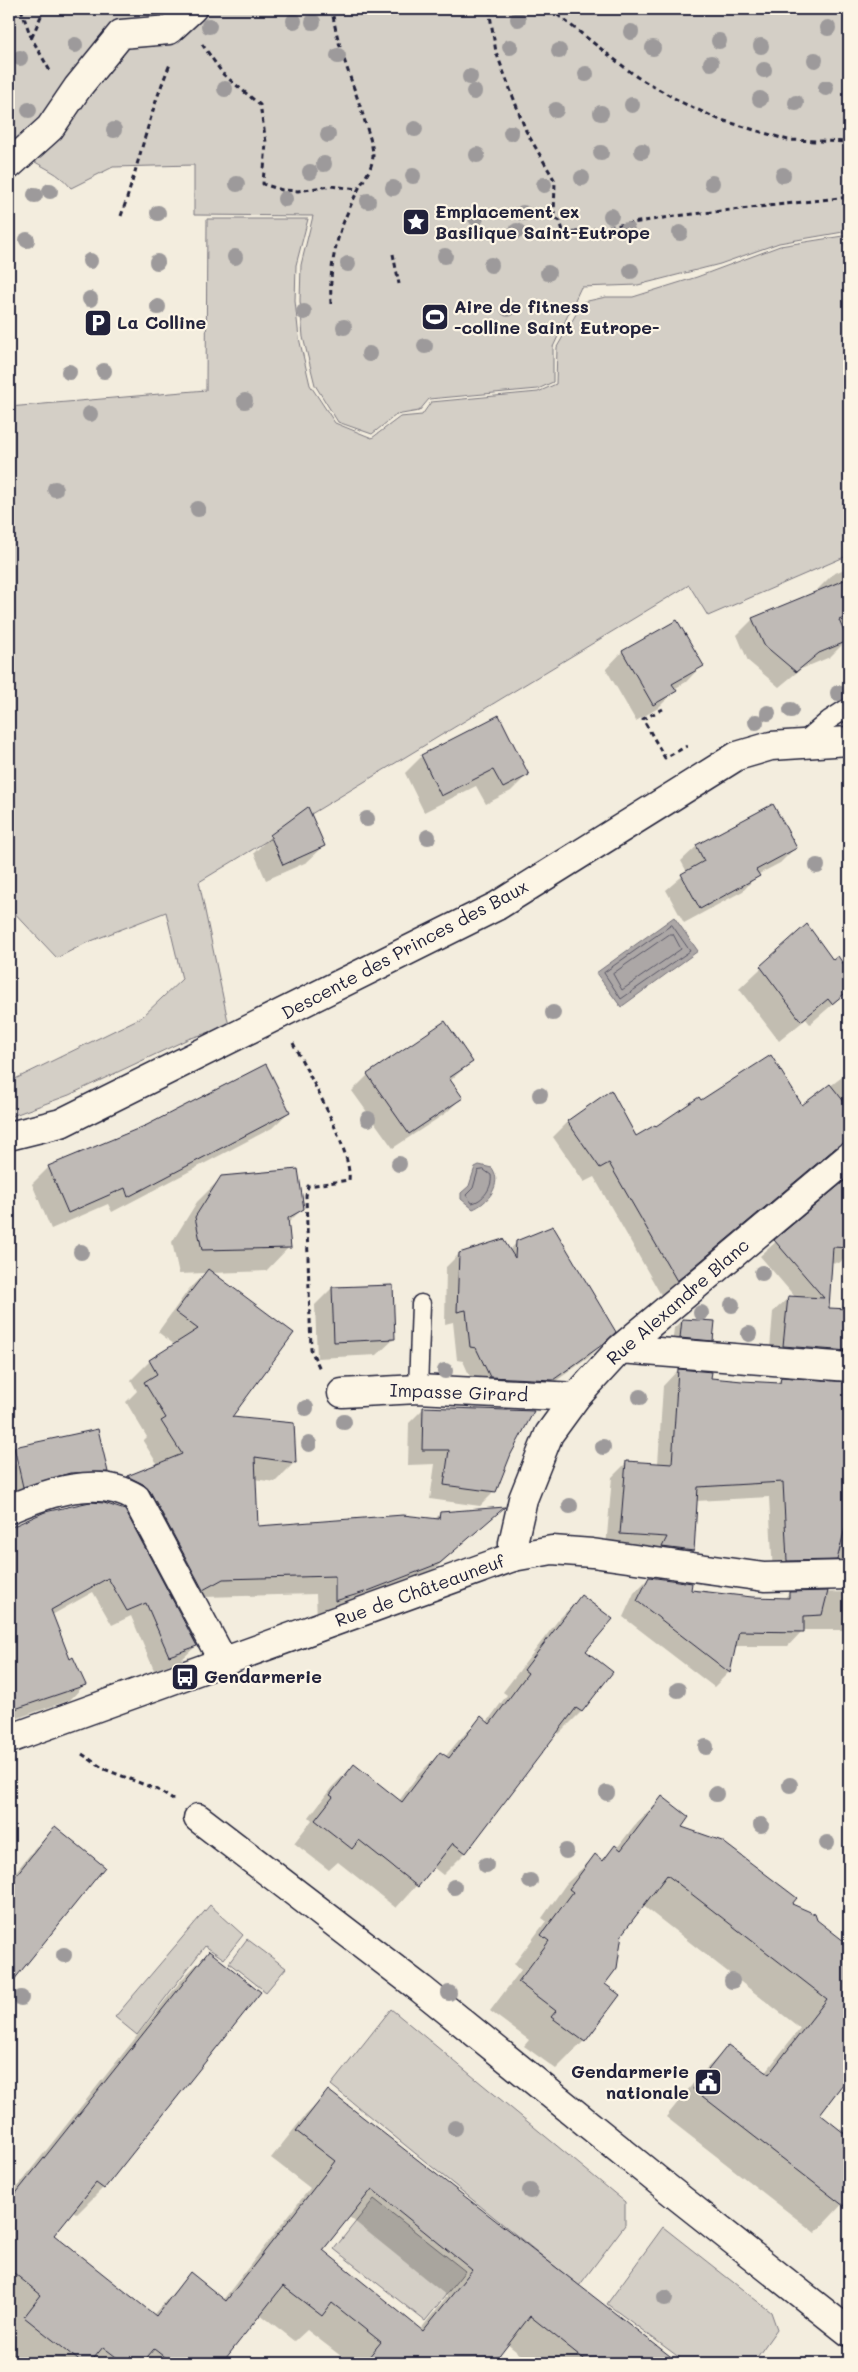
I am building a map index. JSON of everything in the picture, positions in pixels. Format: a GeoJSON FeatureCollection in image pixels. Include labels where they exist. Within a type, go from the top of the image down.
{"type":"FeatureCollection","features":[{"type":"Feature","properties":{"kind":"street"},"geometry":{"type":"LineString","coordinates":[[9,165],[50,128],[121,34],[169,30],[191,9]]}},
{"type":"Feature","properties":{"kind":"street","name":"Descente des Princes des Baux"},"geometry":{"type":"LineString","coordinates":[[9,1136],[61,1123],[497,906],[737,756],[770,746],[849,741]]}},
{"type":"Feature","properties":{"kind":"street","name":"Rue Alexandre Blanc"},"geometry":{"type":"LineString","coordinates":[[513,1557],[522,1499],[549,1434],[576,1397],[620,1349],[849,1157]]}},
{"type":"Feature","properties":{"kind":"street"},"geometry":{"type":"LineString","coordinates":[[620,1349],[849,1367]]}},
{"type":"Feature","properties":{"kind":"street","name":"Impasse Girard"},"geometry":{"type":"LineString","coordinates":[[342,1393],[418,1389],[576,1397]]}},
{"type":"Feature","properties":{"kind":"street"},"geometry":{"type":"LineString","coordinates":[[9,1509],[40,1496],[89,1486],[124,1490],[136,1498],[224,1663]]}},
{"type":"Feature","properties":{"kind":"street","name":"Rue de Châteauneuf"},"geometry":{"type":"LineString","coordinates":[[9,1739],[224,1663],[513,1557],[552,1550],[592,1553],[764,1577],[849,1575]]}},
{"type":"Feature","properties":{"kind":"street"},"geometry":{"type":"LineString","coordinates":[[198,1818],[421,1990],[676,2196],[849,2332]]}},
{"type":"Feature","properties":{"kind":"lane"},"geometry":{"type":"LineString","coordinates":[[802,743],[828,720],[849,707]]}},
{"type":"Feature","properties":{"kind":"lane"},"geometry":{"type":"LineString","coordinates":[[418,1389],[421,1304]]}},
{"type":"Feature","properties":{"kind":"path"},"geometry":{"type":"LineString","coordinates":[[21,9],[31,37],[55,78],[72,97]]}},
{"type":"Feature","properties":{"kind":"path"},"geometry":{"type":"LineString","coordinates":[[31,37],[44,9]]}},
{"type":"Feature","properties":{"kind":"path"},"geometry":{"type":"LineString","coordinates":[[191,9],[194,32],[223,74],[260,105],[266,142],[263,184],[282,190],[298,191],[330,186],[358,189]]}},
{"type":"Feature","properties":{"kind":"path"},"geometry":{"type":"LineString","coordinates":[[331,304],[330,280],[333,248],[358,189],[369,174],[373,155],[361,109],[335,29],[332,9]]}},
{"type":"Feature","properties":{"kind":"path"},"geometry":{"type":"LineString","coordinates":[[489,9],[496,52],[523,122],[555,181],[554,217],[560,221],[564,234],[676,216],[849,198]]}},
{"type":"Feature","properties":{"kind":"path"},"geometry":{"type":"LineString","coordinates":[[550,9],[637,77],[683,103],[718,119],[788,140],[849,142]]}},
{"type":"Feature","properties":{"kind":"path"},"geometry":{"type":"LineString","coordinates":[[121,216],[138,166],[152,108],[176,49],[169,30]]}},
{"type":"Feature","properties":{"kind":"path"},"geometry":{"type":"LineString","coordinates":[[393,254],[399,284]]}},
{"type":"Feature","properties":{"kind":"path"},"geometry":{"type":"LineString","coordinates":[[663,709],[643,719],[666,758],[679,750]]}},
{"type":"Feature","properties":{"kind":"path"},"geometry":{"type":"LineString","coordinates":[[279,1016],[324,1106],[345,1154],[350,1172],[349,1180],[308,1186],[306,1196],[311,1350],[319,1367],[342,1393]]}},
{"type":"Feature","properties":{"kind":"path"},"geometry":{"type":"LineString","coordinates":[[82,1754],[104,1769],[158,1790],[198,1818]]}},
{"type":"Feature","properties":{"kind":"shaded area"},"geometry":{"type":"Polygon","coordinates":[[[9,9],[849,9],[849,231],[779,243],[720,264],[638,285],[581,287],[553,347],[553,382],[538,389],[429,399],[419,411],[396,415],[372,434],[338,422],[315,385],[303,337],[300,301],[301,265],[313,216],[194,215],[194,165],[113,167],[71,188],[57,174],[22,154],[9,140],[9,9]]]}},
{"type":"Feature","properties":{"kind":"shaded area"},"geometry":{"type":"Polygon","coordinates":[[[207,219],[308,219],[296,265],[295,301],[299,338],[310,385],[335,423],[372,438],[400,417],[422,415],[431,402],[538,392],[556,384],[557,347],[583,302],[606,297],[633,297],[697,277],[780,246],[849,235],[849,555],[708,616],[689,585],[199,882],[229,1026],[188,1039],[69,1095],[9,1117],[9,1082],[142,1017],[182,979],[166,912],[86,943],[57,958],[9,907],[9,407],[206,390],[207,219]]]}},
{"type":"Feature","properties":{"kind":"shaded area"},"geometry":{"type":"Polygon","coordinates":[[[210,1905],[243,1935],[224,1959],[205,1946],[137,2035],[115,2017],[210,1905]]]}},
{"type":"Feature","properties":{"kind":"shaded area"},"geometry":{"type":"Polygon","coordinates":[[[247,1939],[286,1968],[266,1992],[229,1963],[247,1939]]]}},
{"type":"Feature","properties":{"kind":"shaded area"},"geometry":{"type":"Polygon","coordinates":[[[391,2009],[625,2202],[625,2225],[579,2286],[331,2085],[391,2009]]]}},
{"type":"Feature","properties":{"kind":"shaded area"},"geometry":{"type":"Polygon","coordinates":[[[374,2199],[465,2271],[425,2321],[334,2249],[374,2199]]]}},
{"type":"Feature","properties":{"kind":"shaded area"},"geometry":{"type":"Polygon","coordinates":[[[663,2227],[771,2312],[777,2329],[753,2363],[683,2363],[684,2361],[607,2304],[663,2227]]]}},
{"type":"Feature","properties":{"kind":"water"},"geometry":{"type":"Polygon","coordinates":[[[674,917],[698,951],[621,1007],[596,973],[674,917]]]}},
{"type":"Feature","properties":{"kind":"water"},"geometry":{"type":"Polygon","coordinates":[[[479,1165],[492,1168],[496,1180],[489,1198],[473,1209],[461,1199],[461,1193],[469,1186],[475,1167],[479,1165]]]}},
{"type":"Feature","properties":{"kind":"building"},"geometry":{"type":"Polygon","coordinates":[[[849,578],[849,616],[839,620],[848,641],[819,653],[796,672],[764,645],[752,618],[849,578]]]}},
{"type":"Feature","properties":{"kind":"building"},"geometry":{"type":"Polygon","coordinates":[[[677,620],[704,666],[672,684],[677,691],[653,705],[622,651],[677,620]]]}},
{"type":"Feature","properties":{"kind":"building"},"geometry":{"type":"Polygon","coordinates":[[[499,715],[529,775],[503,788],[493,770],[441,796],[421,755],[499,715]]]}},
{"type":"Feature","properties":{"kind":"building"},"geometry":{"type":"Polygon","coordinates":[[[773,804],[797,848],[756,870],[760,876],[700,909],[681,874],[704,861],[696,845],[773,804]]]}},
{"type":"Feature","properties":{"kind":"building"},"geometry":{"type":"Polygon","coordinates":[[[308,807],[325,846],[283,865],[270,835],[308,807]]]}},
{"type":"Feature","properties":{"kind":"building"},"geometry":{"type":"Polygon","coordinates":[[[807,924],[833,960],[838,956],[849,972],[849,990],[832,1004],[828,999],[801,1021],[760,966],[807,924]]]}},
{"type":"Feature","properties":{"kind":"building"},"geometry":{"type":"Polygon","coordinates":[[[445,1021],[473,1062],[449,1078],[463,1098],[409,1134],[367,1074],[445,1021]]]}},
{"type":"Feature","properties":{"kind":"building"},"geometry":{"type":"Polygon","coordinates":[[[771,1055],[802,1105],[830,1084],[849,1108],[849,1142],[839,1145],[677,1281],[609,1163],[600,1168],[567,1121],[611,1090],[636,1136],[656,1126],[699,1097],[701,1100],[771,1055]]]}},
{"type":"Feature","properties":{"kind":"building"},"geometry":{"type":"Polygon","coordinates":[[[266,1064],[290,1112],[128,1197],[125,1188],[68,1213],[48,1166],[147,1125],[266,1064]]]}},
{"type":"Feature","properties":{"kind":"building"},"geometry":{"type":"Polygon","coordinates":[[[298,1169],[304,1209],[288,1218],[291,1248],[202,1250],[195,1217],[221,1176],[298,1169]]]}},
{"type":"Feature","properties":{"kind":"building"},"geometry":{"type":"Polygon","coordinates":[[[849,1177],[849,1248],[833,1247],[829,1308],[849,1309],[849,1351],[783,1346],[788,1296],[824,1298],[774,1240],[849,1177]]]}},
{"type":"Feature","properties":{"kind":"building"},"geometry":{"type":"Polygon","coordinates":[[[553,1226],[616,1332],[602,1345],[553,1380],[490,1377],[476,1348],[470,1347],[466,1310],[457,1312],[459,1253],[503,1239],[515,1258],[516,1241],[553,1226]]]}},
{"type":"Feature","properties":{"kind":"building"},"geometry":{"type":"Polygon","coordinates":[[[208,1269],[294,1333],[232,1417],[294,1423],[296,1463],[255,1457],[258,1526],[403,1515],[439,1519],[440,1512],[505,1507],[440,1563],[368,1591],[335,1601],[335,1576],[223,1579],[203,1590],[150,1491],[143,1484],[127,1476],[182,1454],[161,1421],[166,1418],[144,1382],[157,1374],[149,1360],[198,1329],[175,1312],[208,1269]]]}},
{"type":"Feature","properties":{"kind":"building"},"geometry":{"type":"Polygon","coordinates":[[[393,1285],[395,1339],[334,1342],[332,1287],[393,1285]]]}},
{"type":"Feature","properties":{"kind":"building"},"geometry":{"type":"Polygon","coordinates":[[[682,1319],[715,1321],[713,1341],[680,1338],[682,1319]]]}},
{"type":"Feature","properties":{"kind":"building"},"geometry":{"type":"Polygon","coordinates":[[[678,1369],[712,1372],[711,1378],[742,1381],[780,1383],[781,1377],[849,1382],[849,1502],[847,1520],[837,1560],[787,1561],[783,1482],[698,1487],[694,1551],[662,1547],[667,1537],[620,1534],[626,1461],[672,1464],[678,1369]]]}},
{"type":"Feature","properties":{"kind":"building"},"geometry":{"type":"Polygon","coordinates":[[[423,1407],[534,1411],[511,1454],[496,1492],[444,1485],[449,1450],[422,1450],[423,1407]]]}},
{"type":"Feature","properties":{"kind":"building"},"geometry":{"type":"Polygon","coordinates":[[[98,1429],[108,1472],[70,1473],[23,1487],[14,1447],[98,1429]]]}},
{"type":"Feature","properties":{"kind":"building"},"geometry":{"type":"Polygon","coordinates":[[[90,1502],[104,1503],[125,1510],[197,1646],[169,1656],[146,1603],[127,1611],[108,1578],[51,1610],[70,1659],[73,1657],[86,1685],[9,1711],[9,1528],[45,1512],[90,1502]]]}},
{"type":"Feature","properties":{"kind":"building"},"geometry":{"type":"Polygon","coordinates":[[[649,1577],[692,1583],[691,1590],[752,1597],[789,1598],[789,1592],[828,1591],[822,1615],[804,1616],[804,1632],[739,1631],[730,1673],[637,1601],[649,1577]]]}},
{"type":"Feature","properties":{"kind":"building"},"geometry":{"type":"Polygon","coordinates":[[[581,1595],[613,1619],[586,1651],[613,1672],[582,1712],[576,1708],[466,1853],[453,1843],[418,1887],[359,1840],[352,1849],[315,1820],[333,1797],[330,1795],[354,1764],[402,1802],[440,1752],[449,1758],[481,1716],[490,1724],[528,1673],[524,1670],[581,1595]]]}},
{"type":"Feature","properties":{"kind":"building"},"geometry":{"type":"Polygon","coordinates":[[[662,1796],[689,1817],[682,1827],[722,1841],[797,1898],[792,1904],[815,1914],[817,1920],[849,1945],[849,2076],[820,2114],[849,2137],[849,2210],[693,2089],[728,2045],[769,2074],[827,1999],[667,1875],[622,1934],[617,1968],[605,1984],[620,1995],[585,2042],[551,2017],[556,2011],[518,1982],[549,1941],[541,1935],[573,1892],[569,1889],[595,1854],[603,1861],[615,1845],[621,1850],[662,1796]]]}},
{"type":"Feature","properties":{"kind":"building"},"geometry":{"type":"Polygon","coordinates":[[[55,1826],[105,1867],[9,1986],[9,1884],[55,1826]]]}},
{"type":"Feature","properties":{"kind":"building"},"geometry":{"type":"Polygon","coordinates":[[[209,1951],[261,1992],[104,2189],[96,2183],[54,2235],[156,2316],[190,2272],[226,2301],[335,2161],[296,2131],[328,2090],[679,2363],[589,2363],[530,2316],[494,2363],[364,2363],[381,2342],[332,2303],[322,2316],[283,2286],[222,2363],[172,2363],[154,2349],[142,2363],[124,2363],[103,2347],[90,2363],[82,2363],[24,2317],[41,2295],[9,2269],[9,2202],[209,1951]],[[372,2189],[323,2250],[423,2331],[472,2270],[372,2189]]]}},
{"type":"Feature","properties":{"kind":"place","name":"Emplacement ex Basilique Saint-Eutrope"},"geometry":{"type":"Point","coordinates":[416,222]}},
{"type":"Feature","properties":{"kind":"place","name":"Aire de fitness -colline Saint Eutrope-"},"geometry":{"type":"Point","coordinates":[435,317]}},
{"type":"Feature","properties":{"kind":"place","name":"La Colline"},"geometry":{"type":"Point","coordinates":[98,323]}},
{"type":"Feature","properties":{"kind":"place","name":"Gendarmerie"},"geometry":{"type":"Point","coordinates":[185,1677]}},
{"type":"Feature","properties":{"kind":"place","name":"Gendarmerie nationale"},"geometry":{"type":"Point","coordinates":[708,2082]}}]}
